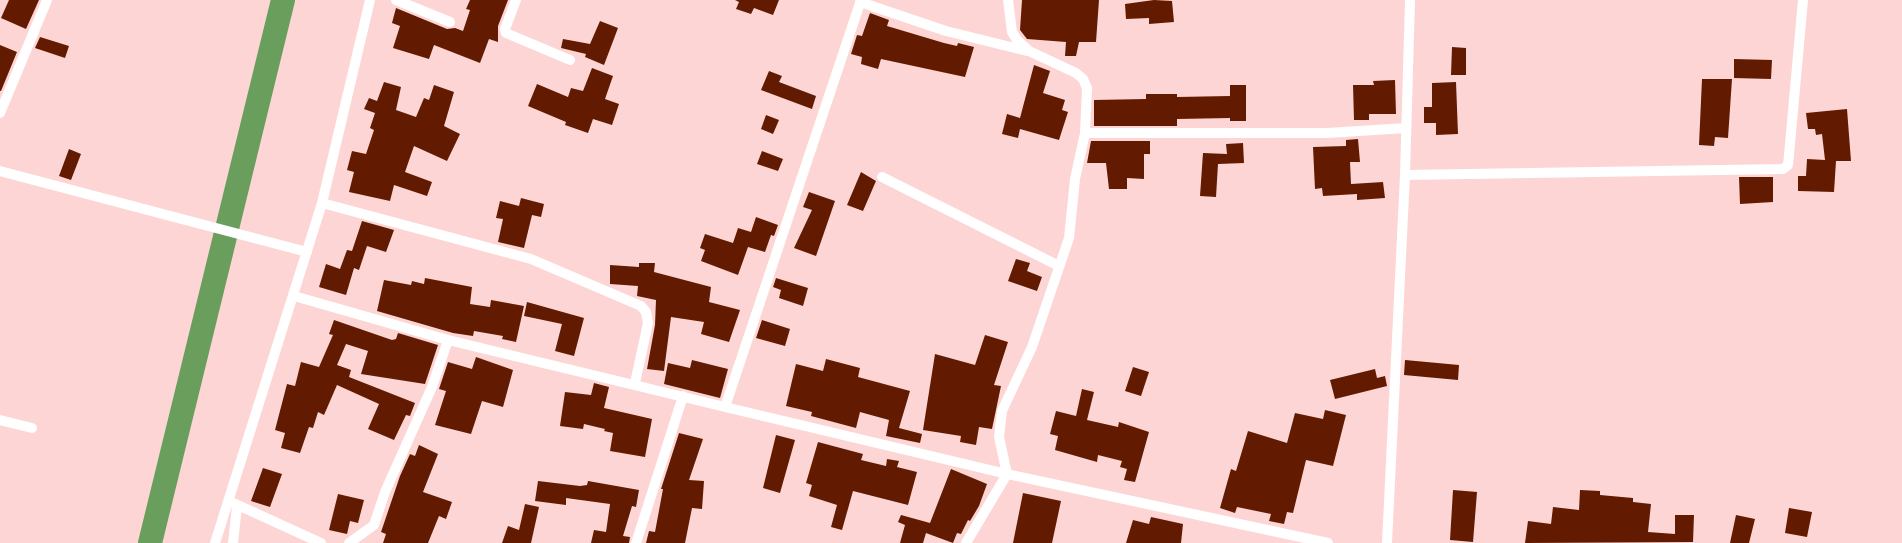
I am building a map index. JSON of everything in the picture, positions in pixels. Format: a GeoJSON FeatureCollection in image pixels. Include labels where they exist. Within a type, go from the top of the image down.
{"type":"FeatureCollection","features":[{"type":"Feature","properties":{"kind":"street"},"geometry":{"type":"LineString","coordinates":[[0,113],[46,0]]}},
{"type":"Feature","properties":{"kind":"street"},"geometry":{"type":"LineString","coordinates":[[215,543],[233,504],[322,203],[370,0]]}},
{"type":"Feature","properties":{"kind":"street"},"geometry":{"type":"LineString","coordinates":[[396,0],[450,22]]}},
{"type":"Feature","properties":{"kind":"street"},"geometry":{"type":"LineString","coordinates":[[516,0],[506,33],[570,60]]}},
{"type":"Feature","properties":{"kind":"street"},"geometry":{"type":"LineString","coordinates":[[1008,0],[1012,32],[1029,51]]}},
{"type":"Feature","properties":{"kind":"street"},"geometry":{"type":"LineString","coordinates":[[1387,543],[1405,175],[1410,0]]}},
{"type":"Feature","properties":{"kind":"street"},"geometry":{"type":"LineString","coordinates":[[1405,175],[1784,169],[1788,165],[1803,0]]}},
{"type":"Feature","properties":{"kind":"street"},"geometry":{"type":"LineString","coordinates":[[725,407],[860,1],[946,31],[1029,51],[1076,73],[1087,88],[1085,133],[1075,179],[1069,238],[1032,347],[1002,411],[999,437],[1007,474],[966,543]]}},
{"type":"Feature","properties":{"kind":"street"},"geometry":{"type":"LineString","coordinates":[[1085,133],[1328,133],[1406,128]]}},
{"type":"Feature","properties":{"kind":"street"},"geometry":{"type":"LineString","coordinates":[[0,171],[307,252]]}},
{"type":"Feature","properties":{"kind":"street"},"geometry":{"type":"LineString","coordinates":[[882,177],[1059,266]]}},
{"type":"Feature","properties":{"kind":"street"},"geometry":{"type":"LineString","coordinates":[[322,203],[531,258],[580,282],[641,306],[646,312],[648,324],[635,383]]}},
{"type":"Feature","properties":{"kind":"street"},"geometry":{"type":"LineString","coordinates":[[294,296],[448,340],[635,383],[725,407],[1007,474],[1328,543]]}},
{"type":"Feature","properties":{"kind":"street"},"geometry":{"type":"LineString","coordinates":[[349,543],[374,525],[385,492],[432,387],[448,340]]}},
{"type":"Feature","properties":{"kind":"street"},"geometry":{"type":"LineString","coordinates":[[636,543],[683,396]]}},
{"type":"Feature","properties":{"kind":"street"},"geometry":{"type":"LineString","coordinates":[[0,420],[32,428]]}},
{"type":"Feature","properties":{"kind":"street"},"geometry":{"type":"LineString","coordinates":[[233,504],[233,543]]}},
{"type":"Feature","properties":{"kind":"street"},"geometry":{"type":"LineString","coordinates":[[233,504],[321,543]]}},
{"type":"Feature","properties":{"kind":"building"},"geometry":{"type":"Polygon","coordinates":[[[9,0],[39,0],[26,29],[1,18],[9,0]]]}},
{"type":"Feature","properties":{"kind":"building"},"geometry":{"type":"Polygon","coordinates":[[[470,0],[508,0],[498,26],[498,42],[489,39],[480,63],[434,45],[429,59],[393,48],[400,26],[392,23],[396,8],[447,29],[455,28],[463,31],[470,10],[466,9],[470,0]]]}},
{"type":"Feature","properties":{"kind":"building"},"geometry":{"type":"Polygon","coordinates":[[[735,0],[779,0],[773,15],[754,8],[751,14],[736,9],[739,2],[735,0]]]}},
{"type":"Feature","properties":{"kind":"building"},"geometry":{"type":"Polygon","coordinates":[[[1022,0],[1099,0],[1096,42],[1079,42],[1076,56],[1065,56],[1066,42],[1027,39],[1020,30],[1022,0]]]}},
{"type":"Feature","properties":{"kind":"building"},"geometry":{"type":"Polygon","coordinates":[[[1154,0],[1172,1],[1174,22],[1149,24],[1149,18],[1126,19],[1125,4],[1154,0]]]}},
{"type":"Feature","properties":{"kind":"building"},"geometry":{"type":"Polygon","coordinates":[[[870,13],[889,20],[887,26],[944,43],[957,46],[958,43],[974,47],[965,77],[881,59],[878,69],[861,64],[862,57],[851,54],[857,35],[862,36],[870,13]]]}},
{"type":"Feature","properties":{"kind":"building"},"geometry":{"type":"Polygon","coordinates":[[[600,21],[618,28],[604,65],[585,57],[586,54],[561,48],[563,39],[590,44],[600,21]]]}},
{"type":"Feature","properties":{"kind":"building"},"geometry":{"type":"Polygon","coordinates":[[[40,37],[69,46],[65,58],[35,48],[40,37]]]}},
{"type":"Feature","properties":{"kind":"building"},"geometry":{"type":"Polygon","coordinates":[[[0,45],[17,52],[1,91],[0,91],[0,45]]]}},
{"type":"Feature","properties":{"kind":"building"},"geometry":{"type":"Polygon","coordinates":[[[1452,47],[1466,48],[1466,75],[1451,75],[1452,47]]]}},
{"type":"Feature","properties":{"kind":"building"},"geometry":{"type":"Polygon","coordinates":[[[1734,59],[1772,60],[1771,79],[1734,78],[1734,59]]]}},
{"type":"Feature","properties":{"kind":"building"},"geometry":{"type":"Polygon","coordinates":[[[1034,65],[1050,71],[1043,93],[1065,100],[1062,110],[1068,112],[1059,140],[1020,129],[1018,138],[1002,134],[1007,114],[1020,118],[1034,65]]]}},
{"type":"Feature","properties":{"kind":"building"},"geometry":{"type":"Polygon","coordinates":[[[592,68],[613,76],[605,99],[619,104],[612,125],[593,119],[588,133],[565,125],[566,122],[528,106],[537,84],[568,97],[571,88],[583,91],[592,68]]]}},
{"type":"Feature","properties":{"kind":"building"},"geometry":{"type":"Polygon","coordinates":[[[769,71],[782,76],[779,82],[816,96],[812,109],[761,90],[769,71]]]}},
{"type":"Feature","properties":{"kind":"building"},"geometry":{"type":"Polygon","coordinates":[[[1702,79],[1732,79],[1728,138],[1715,137],[1714,146],[1699,145],[1702,79]]]}},
{"type":"Feature","properties":{"kind":"building"},"geometry":{"type":"Polygon","coordinates":[[[1395,80],[1396,114],[1369,114],[1369,120],[1354,120],[1353,85],[1374,85],[1373,81],[1395,80]]]}},
{"type":"Feature","properties":{"kind":"building"},"geometry":{"type":"Polygon","coordinates":[[[384,82],[401,87],[396,110],[416,117],[424,98],[429,100],[434,85],[454,92],[444,126],[460,134],[447,161],[414,146],[405,172],[432,182],[427,196],[394,185],[390,201],[349,192],[354,172],[347,170],[352,151],[366,154],[374,130],[370,128],[375,113],[364,109],[369,98],[377,101],[384,82]]]}},
{"type":"Feature","properties":{"kind":"building"},"geometry":{"type":"Polygon","coordinates":[[[1456,82],[1458,134],[1436,135],[1436,123],[1424,123],[1424,107],[1432,107],[1432,83],[1456,82]]]}},
{"type":"Feature","properties":{"kind":"building"},"geometry":{"type":"Polygon","coordinates":[[[1230,85],[1246,85],[1246,121],[1230,121],[1230,118],[1177,119],[1177,126],[1094,126],[1094,100],[1146,99],[1146,94],[1177,94],[1177,97],[1230,96],[1230,85]]]}},
{"type":"Feature","properties":{"kind":"building"},"geometry":{"type":"Polygon","coordinates":[[[1847,109],[1851,161],[1836,161],[1834,192],[1798,191],[1798,176],[1806,176],[1807,159],[1825,160],[1822,134],[1816,135],[1815,129],[1808,129],[1806,113],[1847,109]]]}},
{"type":"Feature","properties":{"kind":"building"},"geometry":{"type":"Polygon","coordinates":[[[766,115],[779,120],[773,134],[761,129],[766,115]]]}},
{"type":"Feature","properties":{"kind":"building"},"geometry":{"type":"Polygon","coordinates":[[[1358,139],[1360,162],[1350,162],[1351,184],[1383,182],[1385,198],[1357,200],[1357,194],[1323,196],[1322,188],[1315,189],[1313,147],[1346,146],[1346,140],[1358,139]]]}},
{"type":"Feature","properties":{"kind":"building"},"geometry":{"type":"Polygon","coordinates":[[[1091,141],[1150,141],[1150,154],[1144,154],[1144,179],[1127,178],[1127,189],[1109,189],[1106,163],[1087,163],[1091,141]]]}},
{"type":"Feature","properties":{"kind":"building"},"geometry":{"type":"Polygon","coordinates":[[[1243,143],[1244,163],[1218,164],[1216,197],[1200,196],[1203,153],[1227,154],[1226,144],[1243,143]]]}},
{"type":"Feature","properties":{"kind":"building"},"geometry":{"type":"Polygon","coordinates":[[[69,149],[81,154],[71,180],[59,176],[69,149]]]}},
{"type":"Feature","properties":{"kind":"building"},"geometry":{"type":"Polygon","coordinates":[[[762,151],[783,159],[778,171],[757,164],[762,151]]]}},
{"type":"Feature","properties":{"kind":"building"},"geometry":{"type":"Polygon","coordinates":[[[861,172],[876,181],[863,211],[847,205],[861,172]]]}},
{"type":"Feature","properties":{"kind":"building"},"geometry":{"type":"Polygon","coordinates":[[[1739,177],[1773,177],[1773,202],[1740,204],[1739,177]]]}},
{"type":"Feature","properties":{"kind":"building"},"geometry":{"type":"Polygon","coordinates":[[[809,192],[835,201],[816,256],[794,248],[812,210],[803,207],[809,192]]]}},
{"type":"Feature","properties":{"kind":"building"},"geometry":{"type":"Polygon","coordinates":[[[521,198],[544,204],[541,217],[532,215],[524,248],[498,242],[503,219],[496,218],[500,201],[519,206],[521,198]]]}},
{"type":"Feature","properties":{"kind":"building"},"geometry":{"type":"Polygon","coordinates":[[[756,217],[778,225],[774,236],[771,235],[765,252],[748,247],[738,275],[701,261],[705,250],[700,248],[705,234],[733,243],[738,228],[751,232],[756,217]]]}},
{"type":"Feature","properties":{"kind":"building"},"geometry":{"type":"Polygon","coordinates":[[[362,221],[394,230],[386,252],[367,246],[359,270],[354,268],[346,295],[319,287],[326,264],[340,269],[347,250],[352,251],[362,221]]]}},
{"type":"Feature","properties":{"kind":"building"},"geometry":{"type":"Polygon","coordinates":[[[1016,259],[1030,263],[1027,271],[1042,277],[1037,291],[1008,281],[1016,259]]]}},
{"type":"Feature","properties":{"kind":"building"},"geometry":{"type":"Polygon","coordinates":[[[639,263],[655,263],[654,272],[711,287],[709,302],[740,310],[729,342],[701,334],[704,322],[671,317],[664,371],[647,369],[655,325],[656,300],[637,296],[638,286],[610,284],[610,265],[639,267],[639,263]]]}},
{"type":"Feature","properties":{"kind":"building"},"geometry":{"type":"Polygon","coordinates":[[[425,278],[472,287],[470,304],[490,307],[491,300],[524,306],[516,342],[502,339],[503,336],[474,331],[473,336],[453,333],[377,311],[384,280],[411,285],[412,281],[424,284],[425,278]]]}},
{"type":"Feature","properties":{"kind":"building"},"geometry":{"type":"Polygon","coordinates":[[[776,278],[808,288],[803,306],[779,298],[781,290],[773,287],[776,278]]]}},
{"type":"Feature","properties":{"kind":"building"},"geometry":{"type":"Polygon","coordinates":[[[527,302],[584,318],[574,356],[555,351],[562,324],[524,316],[527,302]]]}},
{"type":"Feature","properties":{"kind":"building"},"geometry":{"type":"Polygon","coordinates":[[[334,320],[392,340],[396,339],[398,333],[438,345],[425,384],[361,374],[368,351],[346,344],[337,365],[351,370],[349,377],[415,403],[410,416],[406,415],[394,440],[368,429],[379,404],[337,385],[324,415],[318,412],[313,428],[309,427],[300,453],[281,448],[285,433],[275,430],[287,384],[295,386],[301,362],[319,367],[333,335],[329,334],[334,320]]]}},
{"type":"Feature","properties":{"kind":"building"},"geometry":{"type":"Polygon","coordinates":[[[762,320],[790,329],[785,346],[756,338],[762,320]]]}},
{"type":"Feature","properties":{"kind":"building"},"geometry":{"type":"Polygon","coordinates":[[[985,335],[1008,342],[994,385],[1001,386],[992,429],[979,427],[976,445],[960,442],[961,436],[923,430],[935,354],[975,365],[985,335]]]}},
{"type":"Feature","properties":{"kind":"building"},"geometry":{"type":"Polygon","coordinates":[[[476,357],[513,370],[503,407],[482,401],[471,434],[435,425],[446,391],[439,389],[448,362],[472,369],[476,357]]]}},
{"type":"Feature","properties":{"kind":"building"},"geometry":{"type":"Polygon","coordinates":[[[826,359],[860,368],[858,377],[910,391],[899,428],[922,434],[920,443],[886,436],[889,420],[860,412],[856,428],[811,416],[812,412],[786,406],[796,364],[823,371],[826,359]]]}},
{"type":"Feature","properties":{"kind":"building"},"geometry":{"type":"Polygon","coordinates":[[[692,360],[728,369],[720,398],[664,384],[668,363],[690,368],[692,360]]]}},
{"type":"Feature","properties":{"kind":"building"},"geometry":{"type":"Polygon","coordinates":[[[1405,360],[1459,365],[1458,380],[1404,375],[1405,360]]]}},
{"type":"Feature","properties":{"kind":"building"},"geometry":{"type":"Polygon","coordinates":[[[1133,367],[1149,372],[1141,396],[1125,391],[1133,367]]]}},
{"type":"Feature","properties":{"kind":"building"},"geometry":{"type":"Polygon","coordinates":[[[1375,369],[1377,378],[1385,376],[1387,386],[1335,399],[1330,380],[1375,369]]]}},
{"type":"Feature","properties":{"kind":"building"},"geometry":{"type":"Polygon","coordinates":[[[594,383],[609,387],[604,408],[652,419],[645,457],[610,451],[613,433],[604,431],[605,429],[584,424],[583,429],[560,426],[565,392],[591,395],[594,383]]]}},
{"type":"Feature","properties":{"kind":"building"},"geometry":{"type":"Polygon","coordinates":[[[1082,389],[1094,392],[1087,420],[1118,427],[1119,422],[1149,432],[1135,482],[1124,480],[1127,469],[1120,467],[1122,461],[1098,455],[1097,462],[1055,450],[1058,436],[1050,434],[1056,411],[1076,416],[1082,389]]]}},
{"type":"Feature","properties":{"kind":"building"},"geometry":{"type":"Polygon","coordinates":[[[1325,410],[1346,415],[1333,466],[1306,460],[1293,513],[1287,512],[1284,524],[1269,521],[1271,514],[1237,507],[1235,513],[1220,508],[1231,469],[1236,471],[1248,431],[1287,443],[1295,413],[1323,419],[1325,410]]]}},
{"type":"Feature","properties":{"kind":"building"},"geometry":{"type":"Polygon","coordinates":[[[679,433],[703,439],[689,480],[704,481],[702,509],[692,508],[685,543],[646,543],[649,531],[655,532],[663,489],[661,489],[679,433]]]}},
{"type":"Feature","properties":{"kind":"building"},"geometry":{"type":"Polygon","coordinates":[[[776,435],[795,440],[780,493],[763,488],[776,435]]]}},
{"type":"Feature","properties":{"kind":"building"},"geometry":{"type":"Polygon","coordinates":[[[818,442],[863,454],[861,460],[886,466],[887,459],[899,461],[897,467],[917,472],[908,505],[853,491],[842,530],[831,527],[837,505],[809,496],[812,485],[806,483],[818,442]]]}},
{"type":"Feature","properties":{"kind":"building"},"geometry":{"type":"Polygon","coordinates":[[[419,445],[438,454],[423,492],[452,502],[446,519],[439,516],[428,543],[383,543],[386,534],[381,532],[400,476],[410,454],[415,456],[419,445]]]}},
{"type":"Feature","properties":{"kind":"building"},"geometry":{"type":"Polygon","coordinates":[[[263,468],[282,474],[270,507],[251,501],[263,468]]]}},
{"type":"Feature","properties":{"kind":"building"},"geometry":{"type":"Polygon","coordinates":[[[951,469],[987,484],[979,506],[970,521],[968,520],[961,534],[957,533],[953,543],[926,533],[923,543],[900,543],[905,525],[898,522],[901,515],[930,523],[951,469]]]}},
{"type":"Feature","properties":{"kind":"building"},"geometry":{"type":"Polygon","coordinates":[[[538,481],[580,486],[587,485],[588,481],[639,490],[636,507],[632,506],[623,536],[630,537],[629,543],[591,543],[594,530],[606,532],[610,504],[566,498],[566,505],[535,501],[538,481]]]}},
{"type":"Feature","properties":{"kind":"building"},"geometry":{"type":"Polygon","coordinates":[[[1453,490],[1477,492],[1473,542],[1450,540],[1453,490]]]}},
{"type":"Feature","properties":{"kind":"building"},"geometry":{"type":"Polygon","coordinates":[[[1580,490],[1600,491],[1600,495],[1633,498],[1633,502],[1651,504],[1648,532],[1675,534],[1675,515],[1694,515],[1693,542],[1525,543],[1528,521],[1551,524],[1553,507],[1579,510],[1580,490]]]}},
{"type":"Feature","properties":{"kind":"building"},"geometry":{"type":"Polygon","coordinates":[[[1023,493],[1061,501],[1052,543],[1013,543],[1023,493]]]}},
{"type":"Feature","properties":{"kind":"building"},"geometry":{"type":"Polygon","coordinates":[[[338,494],[364,500],[358,523],[350,521],[347,534],[329,530],[338,494]]]}},
{"type":"Feature","properties":{"kind":"building"},"geometry":{"type":"Polygon","coordinates":[[[525,504],[539,507],[531,543],[502,543],[508,526],[519,530],[525,504]]]}},
{"type":"Feature","properties":{"kind":"building"},"geometry":{"type":"Polygon","coordinates":[[[1789,508],[1812,512],[1807,537],[1785,533],[1789,508]]]}},
{"type":"Feature","properties":{"kind":"building"},"geometry":{"type":"Polygon","coordinates":[[[1736,515],[1755,519],[1749,543],[1730,543],[1736,515]]]}},
{"type":"Feature","properties":{"kind":"building"},"geometry":{"type":"Polygon","coordinates":[[[1151,517],[1183,524],[1181,543],[1126,543],[1133,520],[1149,524],[1151,517]]]}},
{"type":"Feature","properties":{"kind":"waterway"},"geometry":{"type":"LineString","coordinates":[[150,543],[283,0]]}}]}
